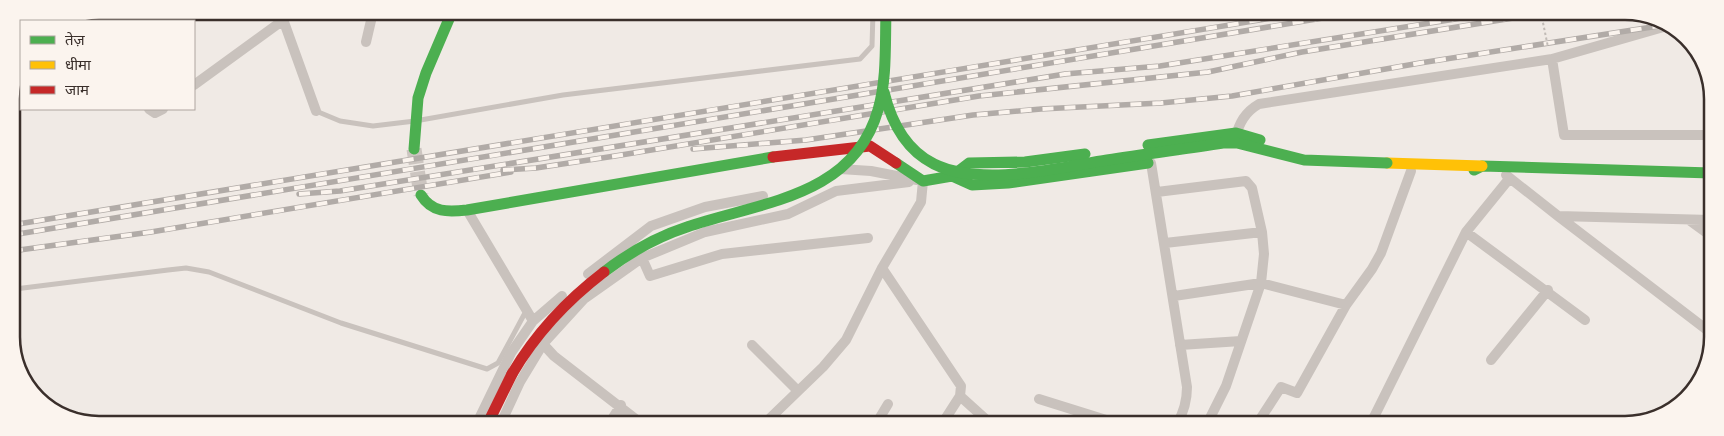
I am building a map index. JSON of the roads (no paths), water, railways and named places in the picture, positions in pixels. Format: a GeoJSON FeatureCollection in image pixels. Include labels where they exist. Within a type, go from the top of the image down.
{"type":"FeatureCollection","features":[{"type":"Feature","properties":{"kind":"main road"},"geometry":{"type":"LineString","coordinates":[[414,149],[418,98],[426,73],[449,20]]}},
{"type":"Feature","properties":{"kind":"main road"},"geometry":{"type":"LineString","coordinates":[[491,416],[523,354],[548,320],[575,293],[650,241],[688,225],[794,196],[832,177],[852,158],[868,136],[880,105],[886,20]]}},
{"type":"Feature","properties":{"kind":"main road"},"geometry":{"type":"LineString","coordinates":[[883,80],[889,113],[902,135],[918,153],[948,169],[975,173],[1027,172],[1223,143],[1237,143],[1304,160],[1704,173]]}},
{"type":"Feature","properties":{"kind":"main road"},"geometry":{"type":"LineString","coordinates":[[421,195],[425,204],[430,208],[448,212],[467,210],[800,152],[870,146],[923,181],[952,176],[969,162],[1025,162],[1236,133],[1299,152],[1476,160],[1482,166]]}},
{"type":"Feature","properties":{"kind":"main road"},"geometry":{"type":"LineString","coordinates":[[952,176],[972,185],[1008,183],[1151,163],[1232,149],[1298,167],[1476,170],[1482,166]]}},
{"type":"Feature","properties":{"kind":"street"},"geometry":{"type":"LineString","coordinates":[[195,84],[276,20]]}},
{"type":"Feature","properties":{"kind":"street"},"geometry":{"type":"LineString","coordinates":[[282,20],[316,111]]}},
{"type":"Feature","properties":{"kind":"street"},"geometry":{"type":"LineString","coordinates":[[366,42],[371,20]]}},
{"type":"Feature","properties":{"kind":"street"},"geometry":{"type":"LineString","coordinates":[[1232,149],[1241,119],[1250,109],[1258,104],[1552,59],[1659,28]]}},
{"type":"Feature","properties":{"kind":"street"},"geometry":{"type":"LineString","coordinates":[[1552,59],[1564,135],[1704,135]]}},
{"type":"Feature","properties":{"kind":"street"},"geometry":{"type":"LineString","coordinates":[[1151,163],[1174,296],[1187,398],[1181,416]]}},
{"type":"Feature","properties":{"kind":"street"},"geometry":{"type":"LineString","coordinates":[[1500,166],[1509,179],[1704,328]]}},
{"type":"Feature","properties":{"kind":"street"},"geometry":{"type":"LineString","coordinates":[[480,416],[511,353],[533,321],[604,260],[651,226],[705,207],[772,194],[834,169],[871,171],[923,181]]}},
{"type":"Feature","properties":{"kind":"street"},"geometry":{"type":"LineString","coordinates":[[1262,416],[1281,387],[1297,393],[1346,305],[1381,253],[1411,170]]}},
{"type":"Feature","properties":{"kind":"street"},"geometry":{"type":"LineString","coordinates":[[1374,416],[1466,232],[1509,179]]}},
{"type":"Feature","properties":{"kind":"street"},"geometry":{"type":"LineString","coordinates":[[504,416],[520,382],[543,344],[584,299],[642,258],[705,232],[788,214],[836,191],[923,181]]}},
{"type":"Feature","properties":{"kind":"street"},"geometry":{"type":"LineString","coordinates":[[773,416],[797,390],[823,367],[846,340],[882,268],[921,202],[923,181]]}},
{"type":"Feature","properties":{"kind":"street"},"geometry":{"type":"LineString","coordinates":[[1157,192],[1246,181],[1252,188],[1262,232],[1264,254],[1261,283],[1226,386],[1211,416]]}},
{"type":"Feature","properties":{"kind":"street"},"geometry":{"type":"LineString","coordinates":[[467,210],[533,321]]}},
{"type":"Feature","properties":{"kind":"street"},"geometry":{"type":"LineString","coordinates":[[1558,216],[1704,220]]}},
{"type":"Feature","properties":{"kind":"street"},"geometry":{"type":"LineString","coordinates":[[1690,220],[1704,231]]}},
{"type":"Feature","properties":{"kind":"street"},"geometry":{"type":"LineString","coordinates":[[1165,243],[1262,232]]}},
{"type":"Feature","properties":{"kind":"street"},"geometry":{"type":"LineString","coordinates":[[1466,232],[1548,290],[1585,320]]}},
{"type":"Feature","properties":{"kind":"street"},"geometry":{"type":"LineString","coordinates":[[642,258],[650,276],[722,254],[868,238]]}},
{"type":"Feature","properties":{"kind":"street"},"geometry":{"type":"LineString","coordinates":[[882,268],[961,386],[960,396],[947,416]]}},
{"type":"Feature","properties":{"kind":"street"},"geometry":{"type":"LineString","coordinates":[[1174,296],[1261,283],[1346,305]]}},
{"type":"Feature","properties":{"kind":"street"},"geometry":{"type":"LineString","coordinates":[[1491,360],[1548,290]]}},
{"type":"Feature","properties":{"kind":"street"},"geometry":{"type":"LineString","coordinates":[[1180,345],[1241,341]]}},
{"type":"Feature","properties":{"kind":"street"},"geometry":{"type":"LineString","coordinates":[[543,344],[554,356],[633,416]]}},
{"type":"Feature","properties":{"kind":"street"},"geometry":{"type":"LineString","coordinates":[[752,345],[797,390]]}},
{"type":"Feature","properties":{"kind":"street"},"geometry":{"type":"LineString","coordinates":[[960,396],[982,416]]}},
{"type":"Feature","properties":{"kind":"street"},"geometry":{"type":"LineString","coordinates":[[1039,399],[1093,416]]}},
{"type":"Feature","properties":{"kind":"street"},"geometry":{"type":"LineString","coordinates":[[881,416],[888,404]]}},
{"type":"Feature","properties":{"kind":"street"},"geometry":{"type":"LineString","coordinates":[[614,416],[621,405]]}},
{"type":"Feature","properties":{"kind":"lane"},"geometry":{"type":"LineString","coordinates":[[316,111],[340,121],[373,126],[415,121],[563,95],[860,59],[872,46],[873,20]]}},
{"type":"Feature","properties":{"kind":"lane"},"geometry":{"type":"LineString","coordinates":[[20,288],[168,270],[196,269],[209,272],[341,323],[487,369],[498,363],[526,310]]}},
{"type":"Feature","properties":{"kind":"tunnel"},"geometry":{"type":"LineString","coordinates":[[414,149],[421,195]]}},
{"type":"Feature","properties":{"kind":"railway"},"geometry":{"type":"LineString","coordinates":[[20,224],[1259,20]]}},
{"type":"Feature","properties":{"kind":"railway"},"geometry":{"type":"LineString","coordinates":[[20,234],[1311,20]]}},
{"type":"Feature","properties":{"kind":"railway"},"geometry":{"type":"LineString","coordinates":[[299,194],[340,191],[1065,74],[1160,66],[1449,20]]}},
{"type":"Feature","properties":{"kind":"railway"},"geometry":{"type":"LineString","coordinates":[[503,170],[536,168],[615,156],[979,96],[1208,72],[1302,52],[1501,20]]}},
{"type":"Feature","properties":{"kind":"railway"},"geometry":{"type":"LineString","coordinates":[[693,149],[806,140],[973,115],[1041,109],[1161,103],[1232,96],[1420,63],[1655,27]]}},
{"type":"Feature","properties":{"kind":"railway"},"geometry":{"type":"LineString","coordinates":[[20,250],[151,232],[511,172]]}}]}
